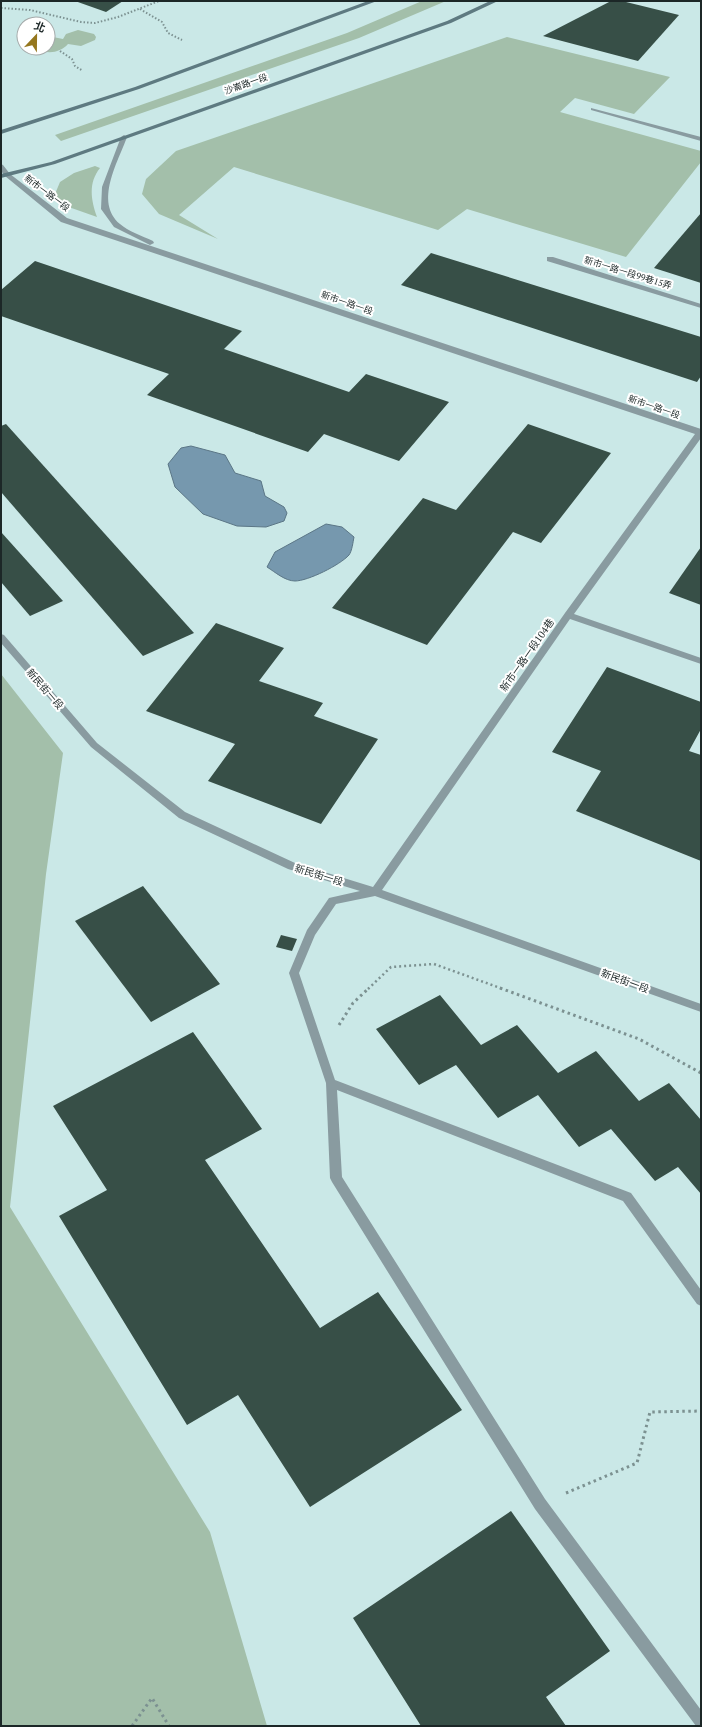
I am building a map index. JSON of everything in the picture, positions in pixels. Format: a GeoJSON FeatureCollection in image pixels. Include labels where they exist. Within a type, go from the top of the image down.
{"type":"FeatureCollection","features":[{"type":"Feature","properties":{"kind":"street"},"geometry":{"type":"LineString","coordinates":[[1,132],[137,88],[374,1]]}},
{"type":"Feature","properties":{"kind":"street","name":"沙崙路一段"},"geometry":{"type":"LineString","coordinates":[[4,176],[53,163],[449,22],[495,1]]}},
{"type":"Feature","properties":{"kind":"street"},"geometry":{"type":"LineString","coordinates":[[594,109],[701,139]]}},
{"type":"Feature","properties":{"kind":"street"},"geometry":{"type":"LineString","coordinates":[[124,137],[104,187],[105,209],[118,224],[167,253]]}},
{"type":"Feature","properties":{"kind":"street","name":"新市一路一段"},"geometry":{"type":"LineString","coordinates":[[1,166],[4,176],[64,220],[167,253],[701,433]]}},
{"type":"Feature","properties":{"kind":"street","name":"新市一路一段99巷15弄"},"geometry":{"type":"LineString","coordinates":[[550,259],[701,306]]}},
{"type":"Feature","properties":{"kind":"street","name":"新市一路一段104巷"},"geometry":{"type":"LineString","coordinates":[[375,892],[568,615],[701,433]]}},
{"type":"Feature","properties":{"kind":"street"},"geometry":{"type":"LineString","coordinates":[[568,615],[701,661]]}},
{"type":"Feature","properties":{"kind":"street","name":"新民街一段"},"geometry":{"type":"LineString","coordinates":[[1,637],[94,745],[182,815],[292,866],[375,892],[701,1008]]}},
{"type":"Feature","properties":{"kind":"street"},"geometry":{"type":"LineString","coordinates":[[375,892],[333,901],[311,933],[294,973],[331,1083],[336,1178],[540,1504],[701,1721]]}},
{"type":"Feature","properties":{"kind":"street"},"geometry":{"type":"LineString","coordinates":[[331,1083],[627,1197],[701,1300]]}},
{"type":"Feature","properties":{"kind":"path"},"geometry":{"type":"LineString","coordinates":[[1,8],[16,8],[38,11],[70,19],[95,23],[122,15],[158,1]]}},
{"type":"Feature","properties":{"kind":"path"},"geometry":{"type":"LineString","coordinates":[[139,8],[162,22],[168,32],[182,40]]}},
{"type":"Feature","properties":{"kind":"path"},"geometry":{"type":"LineString","coordinates":[[60,51],[72,59],[75,66],[83,71]]}},
{"type":"Feature","properties":{"kind":"path"},"geometry":{"type":"LineString","coordinates":[[321,1052],[353,1003],[391,967],[434,964],[639,1039],[701,1073]]}},
{"type":"Feature","properties":{"kind":"path"},"geometry":{"type":"LineString","coordinates":[[540,1504],[637,1463],[650,1412],[701,1412]]}},
{"type":"Feature","properties":{"kind":"path"},"geometry":{"type":"LineString","coordinates":[[132,1726],[152,1698],[169,1726]]}},
{"type":"Feature","properties":{"kind":"green space"},"geometry":{"type":"Polygon","coordinates":[[[422,1],[446,1],[359,38],[61,141],[55,135],[347,33],[422,1]]]}},
{"type":"Feature","properties":{"kind":"green space"},"geometry":{"type":"Polygon","coordinates":[[[78,30],[94,34],[96,37],[95,40],[81,46],[68,44],[56,51],[56,38],[63,39],[66,34],[78,30]]]}},
{"type":"Feature","properties":{"kind":"green space"},"geometry":{"type":"Polygon","coordinates":[[[507,37],[670,77],[634,114],[575,98],[560,112],[701,151],[701,162],[626,257],[467,209],[438,230],[234,167],[179,215],[218,239],[159,214],[142,194],[146,179],[176,151],[507,37]]]}},
{"type":"Feature","properties":{"kind":"green space"},"geometry":{"type":"Polygon","coordinates":[[[95,166],[100,168],[96,174],[92,186],[92,198],[97,217],[63,205],[55,194],[60,182],[74,173],[95,166]]]}},
{"type":"Feature","properties":{"kind":"green space"},"geometry":{"type":"Polygon","coordinates":[[[1,674],[63,753],[46,874],[10,1207],[210,1532],[267,1726],[1,1726],[1,674]]]}},
{"type":"Feature","properties":{"kind":"water"},"geometry":{"type":"Polygon","coordinates":[[[191,446],[225,455],[235,473],[261,481],[265,496],[284,507],[287,513],[284,521],[266,527],[237,526],[203,514],[175,487],[168,464],[181,448],[191,446]]]}},
{"type":"Feature","properties":{"kind":"water"},"geometry":{"type":"Polygon","coordinates":[[[326,524],[342,527],[354,537],[350,553],[345,559],[331,568],[308,578],[295,581],[284,578],[267,567],[275,552],[326,524]]]}},
{"type":"Feature","properties":{"kind":"building"},"geometry":{"type":"Polygon","coordinates":[[[75,1],[123,1],[106,12],[75,1]]]}},
{"type":"Feature","properties":{"kind":"building"},"geometry":{"type":"Polygon","coordinates":[[[611,1],[622,1],[679,15],[638,61],[543,36],[611,1]]]}},
{"type":"Feature","properties":{"kind":"building"},"geometry":{"type":"Polygon","coordinates":[[[701,213],[701,283],[654,268],[701,213]]]}},
{"type":"Feature","properties":{"kind":"building"},"geometry":{"type":"Polygon","coordinates":[[[431,253],[701,337],[701,376],[697,382],[401,285],[431,253]]]}},
{"type":"Feature","properties":{"kind":"building"},"geometry":{"type":"Polygon","coordinates":[[[35,261],[242,331],[224,349],[349,392],[366,374],[449,402],[399,461],[324,434],[308,452],[147,395],[169,374],[1,316],[1,290],[35,261]]]}},
{"type":"Feature","properties":{"kind":"building"},"geometry":{"type":"Polygon","coordinates":[[[6,424],[194,633],[143,656],[1,492],[1,426],[6,424]]]}},
{"type":"Feature","properties":{"kind":"building"},"geometry":{"type":"Polygon","coordinates":[[[528,424],[611,453],[541,543],[513,532],[427,645],[332,608],[423,498],[456,510],[528,424]]]}},
{"type":"Feature","properties":{"kind":"building"},"geometry":{"type":"Polygon","coordinates":[[[1,532],[63,601],[30,616],[1,582],[1,532]]]}},
{"type":"Feature","properties":{"kind":"building"},"geometry":{"type":"Polygon","coordinates":[[[701,547],[701,605],[669,593],[701,547]]]}},
{"type":"Feature","properties":{"kind":"building"},"geometry":{"type":"Polygon","coordinates":[[[216,623],[284,648],[259,681],[323,703],[314,716],[378,739],[321,824],[208,781],[235,744],[146,711],[216,623]]]}},
{"type":"Feature","properties":{"kind":"building"},"geometry":{"type":"Polygon","coordinates":[[[607,667],[701,702],[701,729],[689,751],[701,755],[701,861],[576,811],[601,771],[552,752],[607,667]]]}},
{"type":"Feature","properties":{"kind":"building"},"geometry":{"type":"Polygon","coordinates":[[[143,886],[220,984],[151,1022],[75,921],[143,886]]]}},
{"type":"Feature","properties":{"kind":"building"},"geometry":{"type":"Polygon","coordinates":[[[281,935],[297,939],[292,951],[276,947],[281,935]]]}},
{"type":"Feature","properties":{"kind":"building"},"geometry":{"type":"Polygon","coordinates":[[[440,995],[481,1045],[517,1025],[558,1073],[596,1051],[639,1101],[669,1083],[701,1120],[701,1194],[678,1167],[655,1181],[611,1129],[579,1147],[538,1095],[498,1118],[456,1065],[419,1085],[376,1029],[440,995]]]}},
{"type":"Feature","properties":{"kind":"building"},"geometry":{"type":"Polygon","coordinates":[[[193,1032],[262,1129],[205,1160],[320,1328],[378,1292],[462,1410],[310,1507],[238,1395],[187,1425],[59,1216],[107,1190],[53,1106],[193,1032]]]}},
{"type":"Feature","properties":{"kind":"building"},"geometry":{"type":"Polygon","coordinates":[[[511,1511],[610,1651],[546,1697],[566,1726],[421,1726],[353,1618],[511,1511]]]}}]}
